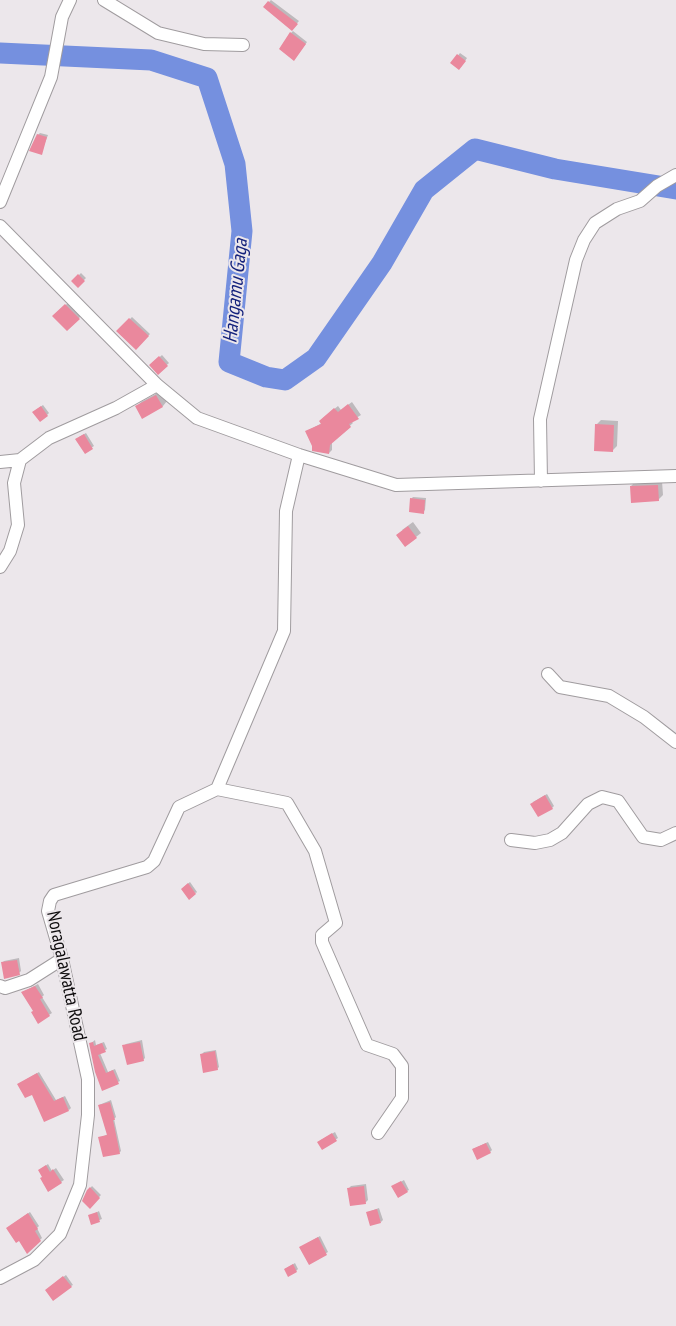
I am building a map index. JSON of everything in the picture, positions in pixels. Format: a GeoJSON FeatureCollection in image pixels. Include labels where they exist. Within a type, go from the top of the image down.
{"type":"FeatureCollection","features":[{"type":"Feature","properties":{"kind":"street"},"geometry":{"type":"LineString","coordinates":[[0,202],[51,78],[62,17],[70,0]]}},
{"type":"Feature","properties":{"kind":"street"},"geometry":{"type":"LineString","coordinates":[[104,0],[158,33],[204,44],[243,45]]}},
{"type":"Feature","properties":{"kind":"street"},"geometry":{"type":"LineString","coordinates":[[541,481],[540,419],[576,260],[584,240],[595,223],[617,208],[640,201],[657,186],[676,175]]}},
{"type":"Feature","properties":{"kind":"street"},"geometry":{"type":"LineString","coordinates":[[0,226],[156,385],[197,418],[299,455],[396,485],[676,476]]}},
{"type":"Feature","properties":{"kind":"street"},"geometry":{"type":"LineString","coordinates":[[0,462],[20,460],[49,438],[116,408],[156,385]]}},
{"type":"Feature","properties":{"kind":"street"},"geometry":{"type":"LineString","coordinates":[[299,455],[286,511],[284,632],[217,789],[287,803],[314,851],[336,923],[322,936],[322,942],[367,1045],[394,1054],[402,1066],[402,1098],[378,1133]]}},
{"type":"Feature","properties":{"kind":"street"},"geometry":{"type":"LineString","coordinates":[[0,567],[10,551],[18,525],[14,483],[20,460]]}},
{"type":"Feature","properties":{"kind":"street"},"geometry":{"type":"LineString","coordinates":[[548,674],[560,687],[609,696],[644,717],[676,742]]}},
{"type":"Feature","properties":{"kind":"street","name":"Noragalawatta Road"},"geometry":{"type":"LineString","coordinates":[[0,1278],[34,1260],[60,1234],[80,1185],[88,1115],[88,1079],[62,959],[48,911],[50,901],[54,895],[147,867],[154,861],[178,807],[217,789]]}},
{"type":"Feature","properties":{"kind":"street"},"geometry":{"type":"LineString","coordinates":[[511,840],[535,843],[550,840],[562,832],[588,804],[602,798],[618,801],[643,837],[661,840],[676,834]]}},
{"type":"Feature","properties":{"kind":"street"},"geometry":{"type":"LineString","coordinates":[[0,986],[6,988],[29,980],[62,959]]}},
{"type":"Feature","properties":{"kind":"building"},"geometry":{"type":"Polygon","coordinates":[[[268,1],[298,24],[292,31],[263,7],[268,1]]]}},
{"type":"Feature","properties":{"kind":"building"},"geometry":{"type":"Polygon","coordinates":[[[290,32],[306,44],[294,61],[279,49],[290,32]]]}},
{"type":"Feature","properties":{"kind":"building"},"geometry":{"type":"Polygon","coordinates":[[[457,54],[466,61],[459,70],[450,63],[457,54]]]}},
{"type":"Feature","properties":{"kind":"building"},"geometry":{"type":"Polygon","coordinates":[[[37,134],[47,137],[42,155],[29,151],[37,134]]]}},
{"type":"Feature","properties":{"kind":"building"},"geometry":{"type":"Polygon","coordinates":[[[78,274],[85,281],[78,288],[71,281],[78,274]]]}},
{"type":"Feature","properties":{"kind":"building"},"geometry":{"type":"Polygon","coordinates":[[[65,304],[80,319],[67,331],[52,316],[65,304]]]}},
{"type":"Feature","properties":{"kind":"building"},"geometry":{"type":"Polygon","coordinates":[[[129,318],[149,336],[136,350],[116,331],[129,318]]]}},
{"type":"Feature","properties":{"kind":"building"},"geometry":{"type":"Polygon","coordinates":[[[159,356],[168,366],[158,375],[149,365],[159,356]]]}},
{"type":"Feature","properties":{"kind":"building"},"geometry":{"type":"Polygon","coordinates":[[[156,395],[163,407],[142,419],[135,406],[156,395]]]}},
{"type":"Feature","properties":{"kind":"building"},"geometry":{"type":"Polygon","coordinates":[[[348,404],[359,419],[349,424],[351,427],[330,445],[329,454],[312,451],[312,446],[305,431],[321,424],[319,421],[334,408],[338,412],[348,404]]]}},
{"type":"Feature","properties":{"kind":"building"},"geometry":{"type":"Polygon","coordinates":[[[41,406],[48,416],[40,422],[32,412],[41,406]]]}},
{"type":"Feature","properties":{"kind":"building"},"geometry":{"type":"Polygon","coordinates":[[[595,424],[614,425],[613,452],[594,451],[595,424]]]}},
{"type":"Feature","properties":{"kind":"building"},"geometry":{"type":"Polygon","coordinates":[[[84,434],[93,449],[85,454],[75,439],[84,434]]]}},
{"type":"Feature","properties":{"kind":"building"},"geometry":{"type":"Polygon","coordinates":[[[658,485],[659,501],[631,503],[630,486],[658,485]]]}},
{"type":"Feature","properties":{"kind":"building"},"geometry":{"type":"Polygon","coordinates":[[[410,498],[425,500],[424,514],[409,512],[410,498]]]}},
{"type":"Feature","properties":{"kind":"building"},"geometry":{"type":"Polygon","coordinates":[[[408,526],[417,538],[405,547],[396,535],[408,526]]]}},
{"type":"Feature","properties":{"kind":"building"},"geometry":{"type":"Polygon","coordinates":[[[545,795],[553,809],[538,817],[530,804],[545,795]]]}},
{"type":"Feature","properties":{"kind":"building"},"geometry":{"type":"Polygon","coordinates":[[[188,883],[196,894],[189,900],[181,889],[188,883]]]}},
{"type":"Feature","properties":{"kind":"building"},"geometry":{"type":"Polygon","coordinates":[[[17,960],[20,975],[4,979],[1,962],[17,960]]]}},
{"type":"Feature","properties":{"kind":"building"},"geometry":{"type":"Polygon","coordinates":[[[35,986],[43,998],[40,999],[50,1016],[38,1024],[31,1012],[33,1011],[21,992],[35,986]]]}},
{"type":"Feature","properties":{"kind":"building"},"geometry":{"type":"Polygon","coordinates":[[[93,1042],[94,1046],[102,1043],[106,1052],[98,1055],[106,1073],[113,1070],[119,1084],[102,1091],[95,1072],[89,1043],[93,1042]]]}},
{"type":"Feature","properties":{"kind":"building"},"geometry":{"type":"Polygon","coordinates":[[[140,1042],[144,1061],[127,1065],[122,1045],[140,1042]]]}},
{"type":"Feature","properties":{"kind":"building"},"geometry":{"type":"Polygon","coordinates":[[[215,1051],[218,1070],[203,1073],[200,1054],[215,1051]]]}},
{"type":"Feature","properties":{"kind":"building"},"geometry":{"type":"Polygon","coordinates":[[[37,1073],[54,1101],[63,1097],[69,1111],[44,1122],[32,1095],[25,1098],[17,1084],[37,1073]]]}},
{"type":"Feature","properties":{"kind":"building"},"geometry":{"type":"Polygon","coordinates":[[[110,1102],[115,1120],[113,1120],[120,1154],[103,1157],[98,1137],[107,1135],[98,1105],[110,1102]]]}},
{"type":"Feature","properties":{"kind":"building"},"geometry":{"type":"Polygon","coordinates":[[[332,1133],[337,1141],[322,1150],[317,1142],[332,1133]]]}},
{"type":"Feature","properties":{"kind":"building"},"geometry":{"type":"Polygon","coordinates":[[[486,1143],[491,1153],[477,1160],[472,1149],[486,1143]]]}},
{"type":"Feature","properties":{"kind":"building"},"geometry":{"type":"Polygon","coordinates":[[[46,1165],[50,1172],[53,1169],[62,1183],[48,1192],[38,1170],[46,1165]]]}},
{"type":"Feature","properties":{"kind":"building"},"geometry":{"type":"Polygon","coordinates":[[[401,1181],[408,1192],[398,1198],[391,1186],[401,1181]]]}},
{"type":"Feature","properties":{"kind":"building"},"geometry":{"type":"Polygon","coordinates":[[[364,1186],[366,1204],[350,1206],[347,1188],[364,1186]]]}},
{"type":"Feature","properties":{"kind":"building"},"geometry":{"type":"Polygon","coordinates":[[[90,1187],[100,1198],[90,1209],[82,1201],[90,1187]]]}},
{"type":"Feature","properties":{"kind":"building"},"geometry":{"type":"Polygon","coordinates":[[[377,1209],[381,1223],[370,1226],[366,1212],[377,1209]]]}},
{"type":"Feature","properties":{"kind":"building"},"geometry":{"type":"Polygon","coordinates":[[[97,1212],[100,1222],[91,1225],[88,1215],[97,1212]]]}},
{"type":"Feature","properties":{"kind":"building"},"geometry":{"type":"Polygon","coordinates":[[[28,1213],[38,1229],[35,1231],[41,1241],[27,1254],[19,1241],[16,1243],[6,1228],[28,1213]]]}},
{"type":"Feature","properties":{"kind":"building"},"geometry":{"type":"Polygon","coordinates":[[[318,1237],[327,1255],[309,1265],[299,1247],[318,1237]]]}},
{"type":"Feature","properties":{"kind":"building"},"geometry":{"type":"Polygon","coordinates":[[[293,1264],[297,1272],[288,1277],[284,1269],[293,1264]]]}},
{"type":"Feature","properties":{"kind":"building"},"geometry":{"type":"Polygon","coordinates":[[[63,1276],[72,1287],[53,1301],[45,1290],[63,1276]]]}},
{"type":"Feature","properties":{"kind":"waterway","name":"Hangamu Gaga"},"geometry":{"type":"LineString","coordinates":[[0,53],[151,60],[207,78],[235,164],[242,231],[229,362],[266,377],[285,380],[316,358],[382,263],[424,190],[475,149],[555,169],[676,189]]}}]}
